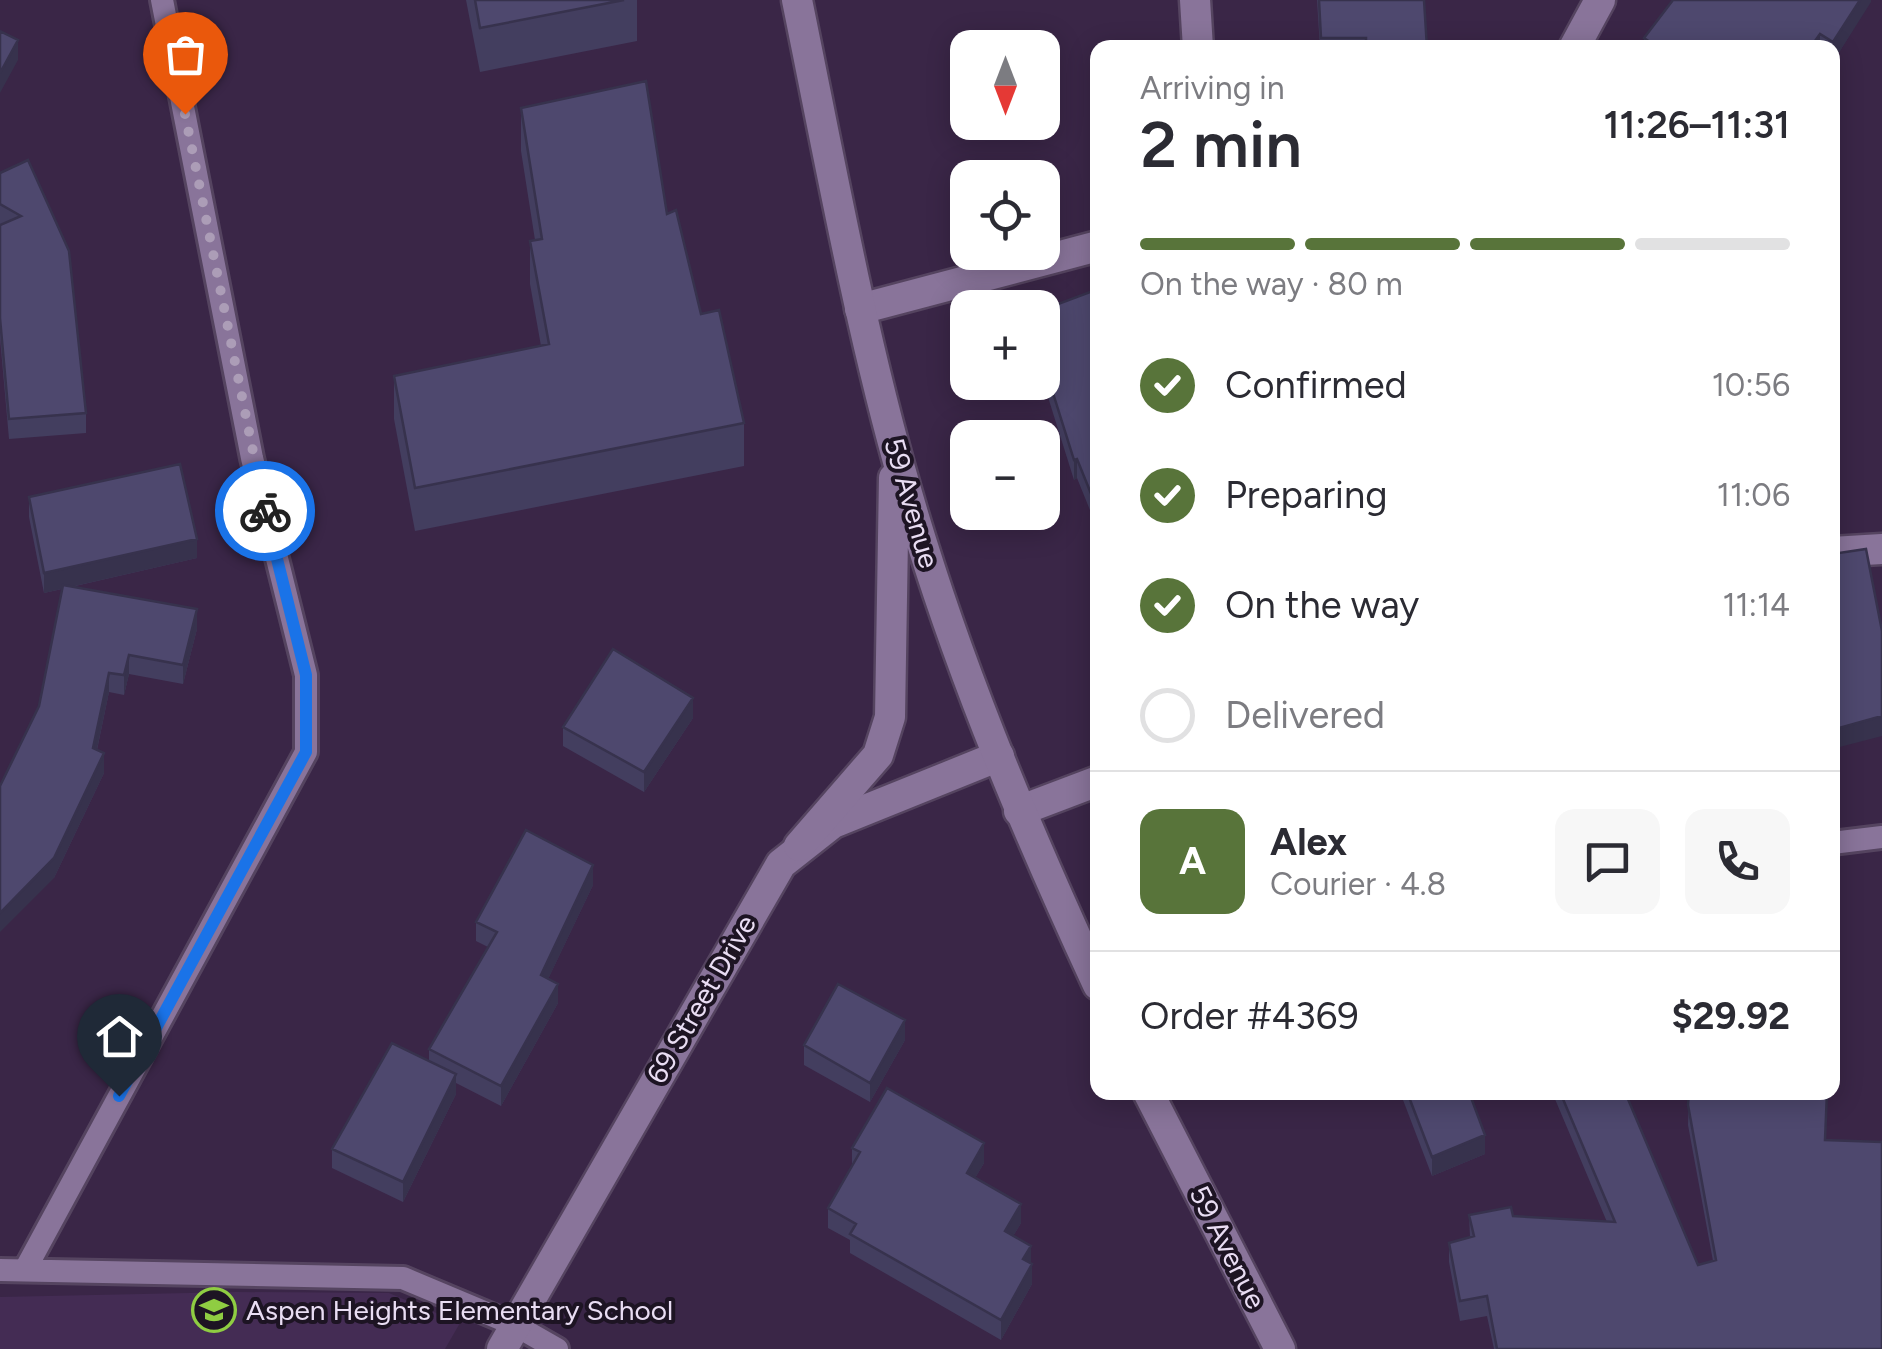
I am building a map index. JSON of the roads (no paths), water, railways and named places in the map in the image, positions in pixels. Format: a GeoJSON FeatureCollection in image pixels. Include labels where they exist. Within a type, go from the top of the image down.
{"type":"FeatureCollection","features":[{"type":"Feature","properties":{"kind":"street","name":"59 Avenue"},"geometry":{"type":"LineString","coordinates":[[797,0],[860,309],[921,541],[1020,811],[1090,967]]}},
{"type":"Feature","properties":{"kind":"street"},"geometry":{"type":"LineString","coordinates":[[1196,0],[1198,40]]}},
{"type":"Feature","properties":{"kind":"street"},"geometry":{"type":"LineString","coordinates":[[1578,40],[1600,0]]}},
{"type":"Feature","properties":{"kind":"street"},"geometry":{"type":"LineString","coordinates":[[860,309],[1090,248]]}},
{"type":"Feature","properties":{"kind":"street"},"geometry":{"type":"LineString","coordinates":[[799,846],[878,755],[890,717],[894,445]]}},
{"type":"Feature","properties":{"kind":"street"},"geometry":{"type":"LineString","coordinates":[[1840,552],[1882,549]]}},
{"type":"Feature","properties":{"kind":"street","name":"69 Street Drive"},"geometry":{"type":"LineString","coordinates":[[509,1337],[766,883],[799,846],[876,802],[1000,756]]}},
{"type":"Feature","properties":{"kind":"street"},"geometry":{"type":"LineString","coordinates":[[1020,811],[1090,784]]}},
{"type":"Feature","properties":{"kind":"street","name":"59 Avenue"},"geometry":{"type":"LineString","coordinates":[[1152,1100],[1280,1349]]}},
{"type":"Feature","properties":{"kind":"lane"},"geometry":{"type":"LineString","coordinates":[[26,1268],[306,752],[306,675],[252,458],[162,0]]}},
{"type":"Feature","properties":{"kind":"lane"},"geometry":{"type":"LineString","coordinates":[[1840,842],[1882,837]]}},
{"type":"Feature","properties":{"kind":"lane"},"geometry":{"type":"LineString","coordinates":[[0,1270],[402,1278],[509,1337],[557,1349]]}},
{"type":"Feature","properties":{"kind":"place","name":"Aspen Heights Elementary School"},"geometry":{"type":"Point","coordinates":[214,1310]}}]}
